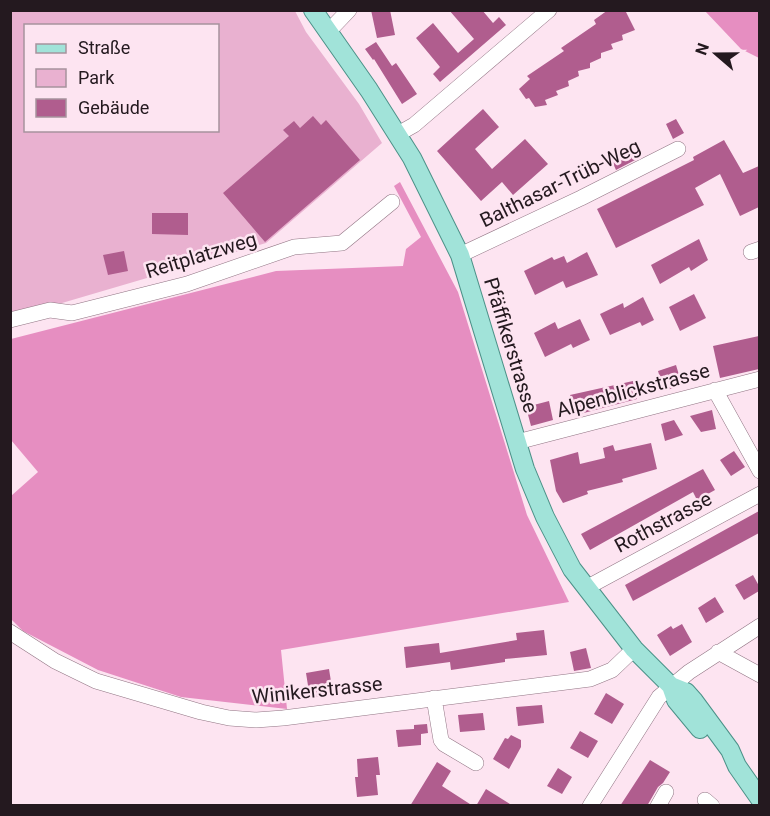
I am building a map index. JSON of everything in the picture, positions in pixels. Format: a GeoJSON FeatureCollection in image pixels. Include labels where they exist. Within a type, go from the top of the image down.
{"type":"FeatureCollection","features":[{"type":"Feature","properties":{"kind":"main road","name":"Pfäffikerstrasse"},"geometry":{"type":"LineString","coordinates":[[313,10],[398,134],[428,187],[460,255],[535,496],[572,569],[634,649],[671,686],[690,696],[730,750],[756,801]]}},
{"type":"Feature","properties":{"kind":"street"},"geometry":{"type":"LineString","coordinates":[[328,32],[349,10]]}},
{"type":"Feature","properties":{"kind":"street"},"geometry":{"type":"LineString","coordinates":[[398,134],[414,125],[549,10]]}},
{"type":"Feature","properties":{"kind":"street","name":"Balthasar-Trüb-Weg"},"geometry":{"type":"LineString","coordinates":[[460,255],[678,149]]}},
{"type":"Feature","properties":{"kind":"street","name":"Reitplatzweg"},"geometry":{"type":"LineString","coordinates":[[10,320],[50,310],[72,313],[187,284],[294,248],[342,243],[392,202]]}},
{"type":"Feature","properties":{"kind":"street","name":"Alpenblickstrasse"},"geometry":{"type":"LineString","coordinates":[[517,442],[759,379]]}},
{"type":"Feature","properties":{"kind":"street"},"geometry":{"type":"LineString","coordinates":[[715,390],[759,471]]}},
{"type":"Feature","properties":{"kind":"street","name":"Rothstrasse"},"geometry":{"type":"LineString","coordinates":[[586,588],[759,494]]}},
{"type":"Feature","properties":{"kind":"street"},"geometry":{"type":"LineString","coordinates":[[590,805],[658,697],[718,652],[759,626]]}},
{"type":"Feature","properties":{"kind":"street","name":"Winikerstrasse"},"geometry":{"type":"LineString","coordinates":[[10,632],[55,661],[96,681],[201,712],[229,718],[256,720],[590,679],[612,670],[634,649]]}},
{"type":"Feature","properties":{"kind":"street"},"geometry":{"type":"LineString","coordinates":[[718,652],[759,675]]}},
{"type":"Feature","properties":{"kind":"street"},"geometry":{"type":"LineString","coordinates":[[434,698],[441,740],[476,763]]}},
{"type":"Feature","properties":{"kind":"street"},"geometry":{"type":"LineString","coordinates":[[658,806],[666,792]]}},
{"type":"Feature","properties":{"kind":"green space"},"geometry":{"type":"Polygon","coordinates":[[[11,11],[295,11],[306,32],[359,104],[382,143],[266,243],[11,318],[11,11]]]}},
{"type":"Feature","properties":{"kind":"shaded area"},"geometry":{"type":"Polygon","coordinates":[[[705,11],[759,11],[759,58],[741,49],[705,11]]]}},
{"type":"Feature","properties":{"kind":"shaded area"},"geometry":{"type":"Polygon","coordinates":[[[400,182],[458,292],[527,515],[569,602],[281,650],[287,709],[181,697],[98,670],[23,631],[11,619],[11,496],[38,472],[11,440],[11,339],[276,271],[403,266],[406,249],[421,237],[394,186],[400,182]]]}},
{"type":"Feature","properties":{"kind":"building"},"geometry":{"type":"Polygon","coordinates":[[[371,10],[390,10],[395,35],[377,38],[371,10]]]}},
{"type":"Feature","properties":{"kind":"building"},"geometry":{"type":"Polygon","coordinates":[[[449,10],[482,10],[493,23],[499,17],[506,25],[440,82],[433,74],[440,67],[416,38],[433,23],[458,53],[474,39],[449,10]]]}},
{"type":"Feature","properties":{"kind":"building"},"geometry":{"type":"Polygon","coordinates":[[[608,10],[625,10],[635,30],[622,35],[623,40],[611,44],[613,49],[601,53],[601,58],[590,63],[590,68],[578,71],[579,76],[568,81],[569,86],[556,91],[558,95],[545,100],[547,105],[535,107],[519,89],[530,79],[527,76],[564,51],[561,48],[596,24],[594,20],[608,10]]]}},
{"type":"Feature","properties":{"kind":"building"},"geometry":{"type":"Polygon","coordinates":[[[376,42],[392,66],[396,63],[417,94],[402,104],[374,59],[365,49],[376,42]]]}},
{"type":"Feature","properties":{"kind":"building"},"geometry":{"type":"Polygon","coordinates":[[[483,109],[499,127],[475,149],[492,169],[525,139],[548,164],[513,195],[502,182],[481,201],[437,151],[483,109]]]}},
{"type":"Feature","properties":{"kind":"building"},"geometry":{"type":"Polygon","coordinates":[[[313,116],[321,125],[326,120],[360,160],[265,242],[223,193],[289,136],[283,130],[294,121],[300,128],[313,116]]]}},
{"type":"Feature","properties":{"kind":"building"},"geometry":{"type":"Polygon","coordinates":[[[676,119],[684,133],[673,139],[666,124],[676,119]]]}},
{"type":"Feature","properties":{"kind":"building"},"geometry":{"type":"Polygon","coordinates":[[[724,140],[743,173],[759,166],[759,207],[740,216],[720,174],[695,188],[704,205],[616,248],[597,209],[694,160],[693,157],[724,140]]]}},
{"type":"Feature","properties":{"kind":"building"},"geometry":{"type":"Polygon","coordinates":[[[631,145],[637,159],[616,170],[609,154],[631,145]]]}},
{"type":"Feature","properties":{"kind":"building"},"geometry":{"type":"Polygon","coordinates":[[[152,213],[188,213],[188,235],[152,234],[152,213]]]}},
{"type":"Feature","properties":{"kind":"building"},"geometry":{"type":"Polygon","coordinates":[[[699,239],[708,260],[691,271],[689,267],[660,284],[651,265],[699,239]]]}},
{"type":"Feature","properties":{"kind":"building"},"geometry":{"type":"Polygon","coordinates":[[[124,251],[128,271],[108,275],[103,255],[124,251]]]}},
{"type":"Feature","properties":{"kind":"building"},"geometry":{"type":"Polygon","coordinates":[[[587,252],[598,275],[566,288],[563,281],[535,295],[524,271],[552,257],[554,260],[564,256],[567,263],[587,252]]]}},
{"type":"Feature","properties":{"kind":"building"},"geometry":{"type":"Polygon","coordinates":[[[694,294],[706,318],[680,331],[669,307],[694,294]]]}},
{"type":"Feature","properties":{"kind":"building"},"geometry":{"type":"Polygon","coordinates":[[[643,297],[654,320],[642,326],[640,322],[610,335],[600,314],[623,303],[624,308],[643,297]]]}},
{"type":"Feature","properties":{"kind":"building"},"geometry":{"type":"Polygon","coordinates":[[[580,319],[590,340],[573,348],[571,344],[545,357],[534,333],[555,322],[558,329],[580,319]]]}},
{"type":"Feature","properties":{"kind":"building"},"geometry":{"type":"Polygon","coordinates":[[[759,336],[759,369],[720,378],[713,346],[759,336]]]}},
{"type":"Feature","properties":{"kind":"building"},"geometry":{"type":"Polygon","coordinates":[[[676,365],[682,385],[664,391],[658,371],[676,365]]]}},
{"type":"Feature","properties":{"kind":"building"},"geometry":{"type":"Polygon","coordinates":[[[633,381],[637,399],[576,415],[570,395],[633,381]]]}},
{"type":"Feature","properties":{"kind":"building"},"geometry":{"type":"Polygon","coordinates":[[[549,401],[553,420],[531,426],[526,407],[549,401]]]}},
{"type":"Feature","properties":{"kind":"building"},"geometry":{"type":"Polygon","coordinates":[[[712,410],[716,429],[701,432],[690,416],[712,410]]]}},
{"type":"Feature","properties":{"kind":"building"},"geometry":{"type":"Polygon","coordinates":[[[674,420],[683,435],[665,441],[661,424],[674,420]]]}},
{"type":"Feature","properties":{"kind":"building"},"geometry":{"type":"Polygon","coordinates":[[[651,443],[657,469],[622,479],[623,482],[587,491],[588,494],[563,503],[556,491],[550,460],[578,452],[580,464],[605,458],[603,448],[613,445],[615,451],[651,443]]]}},
{"type":"Feature","properties":{"kind":"building"},"geometry":{"type":"Polygon","coordinates":[[[734,451],[745,467],[731,476],[720,460],[734,451]]]}},
{"type":"Feature","properties":{"kind":"building"},"geometry":{"type":"Polygon","coordinates":[[[703,469],[715,490],[697,500],[693,492],[590,550],[581,534],[703,469]]]}},
{"type":"Feature","properties":{"kind":"building"},"geometry":{"type":"Polygon","coordinates":[[[759,511],[759,533],[633,601],[625,585],[759,511]]]}},
{"type":"Feature","properties":{"kind":"building"},"geometry":{"type":"Polygon","coordinates":[[[753,575],[759,591],[744,600],[735,585],[753,575]]]}},
{"type":"Feature","properties":{"kind":"building"},"geometry":{"type":"Polygon","coordinates":[[[715,597],[724,612],[706,623],[698,608],[715,597]]]}},
{"type":"Feature","properties":{"kind":"building"},"geometry":{"type":"Polygon","coordinates":[[[682,624],[692,642],[670,656],[657,635],[671,626],[673,629],[682,624]]]}},
{"type":"Feature","properties":{"kind":"building"},"geometry":{"type":"Polygon","coordinates":[[[544,630],[547,655],[505,659],[505,662],[451,670],[450,662],[406,668],[404,647],[439,643],[440,653],[517,640],[516,633],[544,630]]]}},
{"type":"Feature","properties":{"kind":"building"},"geometry":{"type":"Polygon","coordinates":[[[586,648],[591,668],[574,671],[570,652],[586,648]]]}},
{"type":"Feature","properties":{"kind":"building"},"geometry":{"type":"Polygon","coordinates":[[[329,669],[333,694],[310,698],[306,673],[329,669]]]}},
{"type":"Feature","properties":{"kind":"building"},"geometry":{"type":"Polygon","coordinates":[[[606,693],[624,704],[612,724],[594,714],[606,693]]]}},
{"type":"Feature","properties":{"kind":"building"},"geometry":{"type":"Polygon","coordinates":[[[542,705],[544,723],[518,726],[516,707],[542,705]]]}},
{"type":"Feature","properties":{"kind":"building"},"geometry":{"type":"Polygon","coordinates":[[[483,713],[485,730],[460,732],[458,715],[483,713]]]}},
{"type":"Feature","properties":{"kind":"building"},"geometry":{"type":"Polygon","coordinates":[[[427,724],[428,733],[421,734],[421,745],[398,747],[396,730],[414,729],[414,725],[427,724]]]}},
{"type":"Feature","properties":{"kind":"building"},"geometry":{"type":"Polygon","coordinates":[[[580,731],[598,741],[588,758],[570,748],[580,731]]]}},
{"type":"Feature","properties":{"kind":"building"},"geometry":{"type":"Polygon","coordinates":[[[511,735],[521,740],[521,747],[509,769],[493,759],[505,738],[508,739],[511,735]]]}},
{"type":"Feature","properties":{"kind":"building"},"geometry":{"type":"Polygon","coordinates":[[[378,757],[380,775],[376,775],[378,795],[357,797],[355,777],[358,777],[357,759],[378,757]]]}},
{"type":"Feature","properties":{"kind":"building"},"geometry":{"type":"Polygon","coordinates":[[[650,760],[670,772],[663,783],[658,787],[647,806],[620,806],[650,760]]]}},
{"type":"Feature","properties":{"kind":"building"},"geometry":{"type":"Polygon","coordinates":[[[437,762],[451,771],[442,786],[473,806],[410,806],[437,762]]]}},
{"type":"Feature","properties":{"kind":"building"},"geometry":{"type":"Polygon","coordinates":[[[558,768],[572,777],[562,794],[547,786],[558,768]]]}},
{"type":"Feature","properties":{"kind":"building"},"geometry":{"type":"Polygon","coordinates":[[[486,789],[513,806],[476,806],[486,789]]]}}]}
